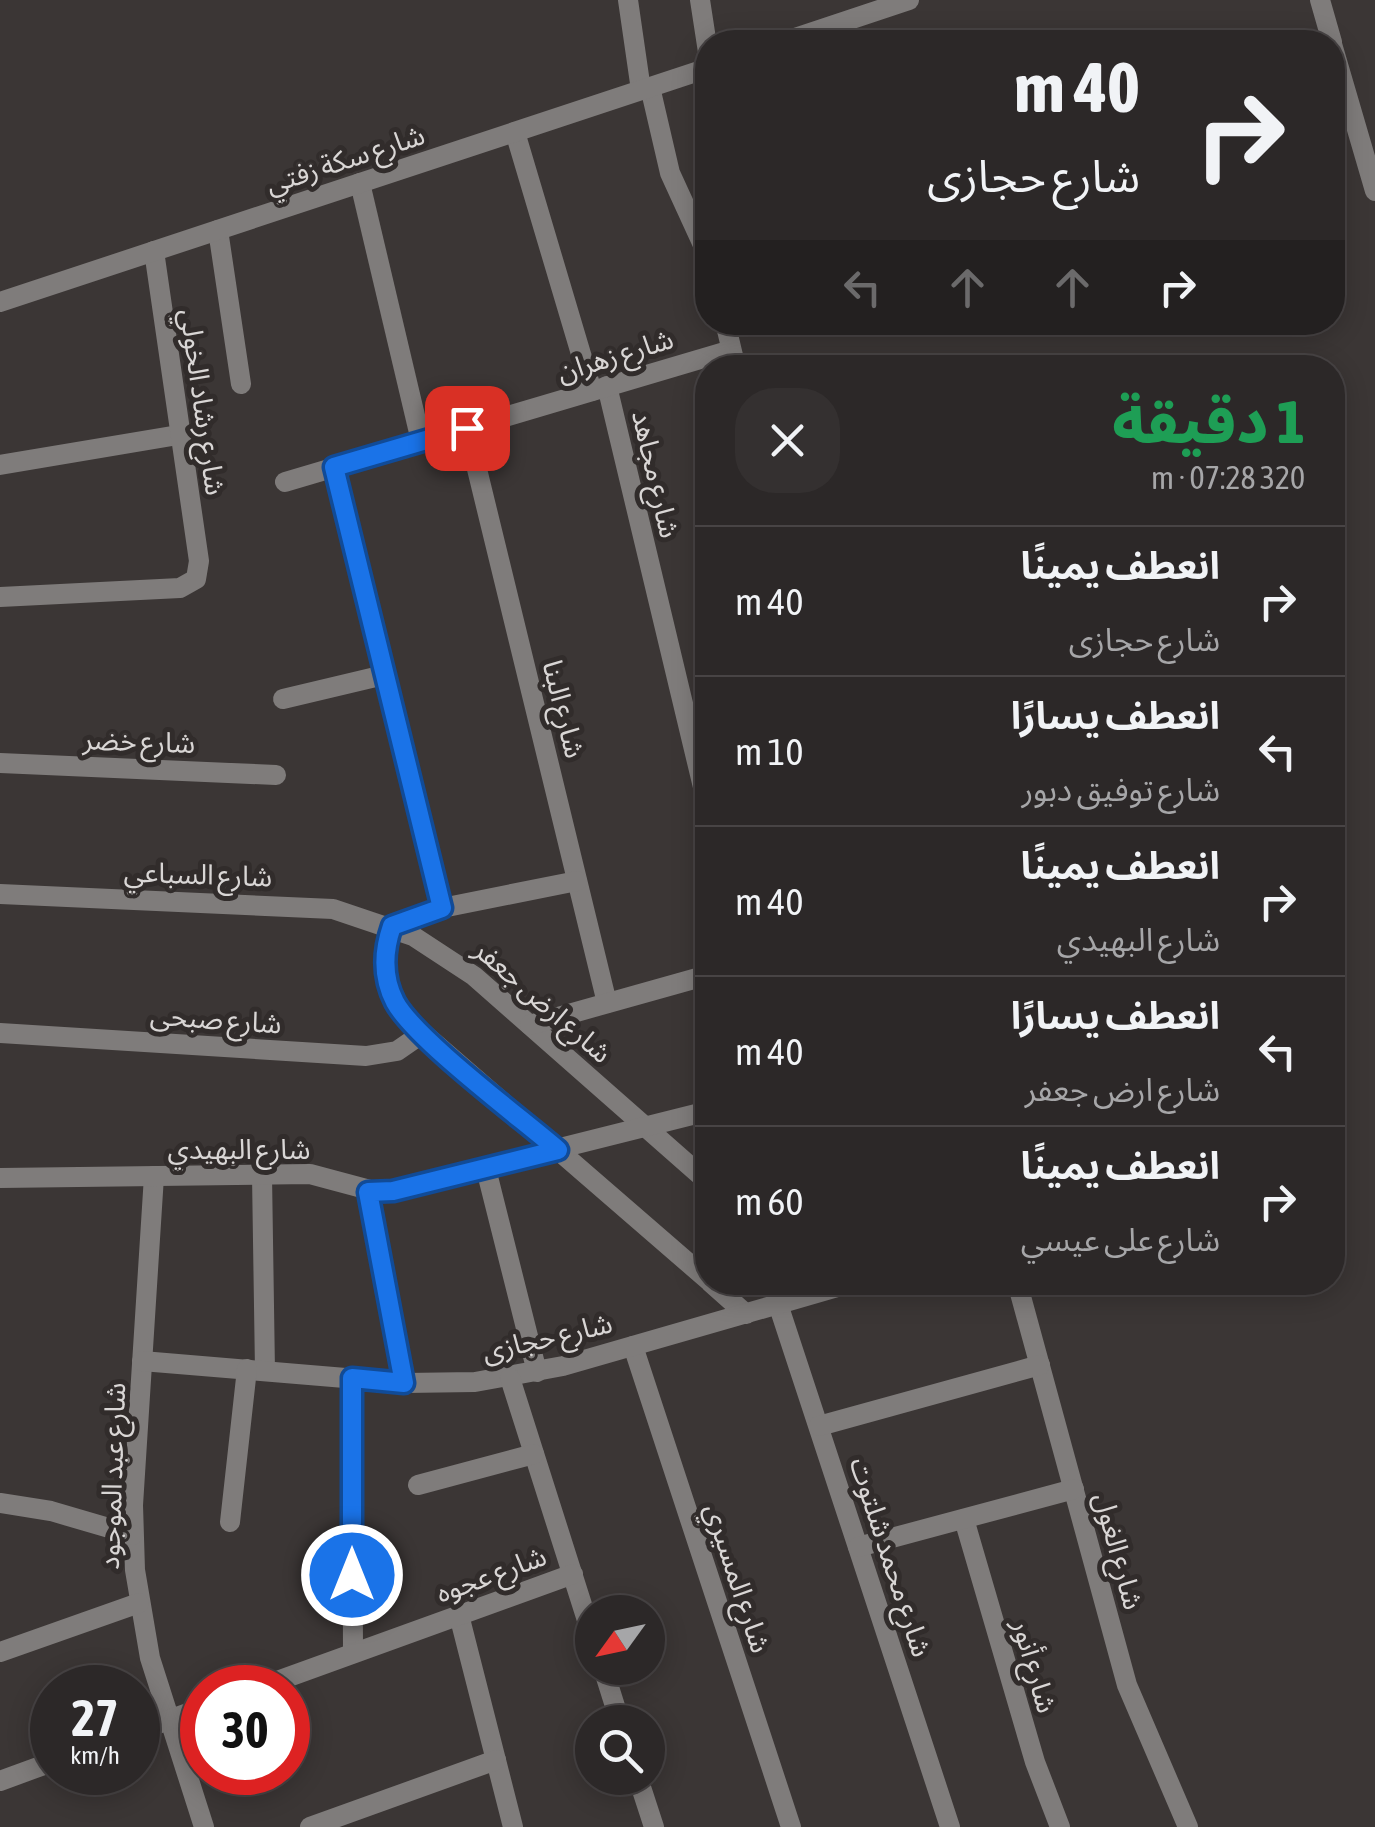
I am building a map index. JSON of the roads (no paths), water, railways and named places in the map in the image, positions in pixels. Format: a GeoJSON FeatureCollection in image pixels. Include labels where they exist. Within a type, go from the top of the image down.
{"type":"FeatureCollection","features":[{"type":"Feature","properties":{"kind":"street"},"geometry":{"type":"LineString","coordinates":[[628,0],[663,154],[695,227]]}},
{"type":"Feature","properties":{"kind":"street"},"geometry":{"type":"LineString","coordinates":[[700,0],[705,30]]}},
{"type":"Feature","properties":{"kind":"street"},"geometry":{"type":"LineString","coordinates":[[815,30],[881,5],[909,0]]}},
{"type":"Feature","properties":{"kind":"street"},"geometry":{"type":"LineString","coordinates":[[1320,0],[1328,30]]}},
{"type":"Feature","properties":{"kind":"street","name":"شارع سكة زفتي"},"geometry":{"type":"LineString","coordinates":[[0,302],[695,72]]}},
{"type":"Feature","properties":{"kind":"street"},"geometry":{"type":"LineString","coordinates":[[1345,88],[1375,191]]}},
{"type":"Feature","properties":{"kind":"street","name":"شارع مجاهد"},"geometry":{"type":"LineString","coordinates":[[515,132],[600,388],[695,757]]}},
{"type":"Feature","properties":{"kind":"street"},"geometry":{"type":"LineString","coordinates":[[360,183],[421,442]]}},
{"type":"Feature","properties":{"kind":"street"},"geometry":{"type":"LineString","coordinates":[[218,230],[241,384]]}},
{"type":"Feature","properties":{"kind":"street","name":"شارع رشاد الخولي"},"geometry":{"type":"LineString","coordinates":[[0,597],[180,588],[196,579],[199,561],[154,251]]}},
{"type":"Feature","properties":{"kind":"street","name":"شارع زهران"},"geometry":{"type":"LineString","coordinates":[[285,482],[600,388],[695,367]]}},
{"type":"Feature","properties":{"kind":"street","name":"شارع البنا"},"geometry":{"type":"LineString","coordinates":[[467,428],[607,1003]]}},
{"type":"Feature","properties":{"kind":"street"},"geometry":{"type":"LineString","coordinates":[[0,464],[178,435]]}},
{"type":"Feature","properties":{"kind":"street"},"geometry":{"type":"LineString","coordinates":[[334,467],[442,908]]}},
{"type":"Feature","properties":{"kind":"street"},"geometry":{"type":"LineString","coordinates":[[283,700],[384,675]]}},
{"type":"Feature","properties":{"kind":"street","name":"شارع خضر"},"geometry":{"type":"LineString","coordinates":[[0,763],[276,774]]}},
{"type":"Feature","properties":{"kind":"street"},"geometry":{"type":"LineString","coordinates":[[577,880],[442,908],[392,926],[385,946],[388,986],[408,1020],[695,1269]]}},
{"type":"Feature","properties":{"kind":"street","name":"شارع السباعي"},"geometry":{"type":"LineString","coordinates":[[0,894],[304,906],[363,916],[392,926]]}},
{"type":"Feature","properties":{"kind":"street","name":"شارع ارض جعفر"},"geometry":{"type":"LineString","coordinates":[[392,926],[455,961],[695,1169]]}},
{"type":"Feature","properties":{"kind":"street"},"geometry":{"type":"LineString","coordinates":[[530,1025],[695,979]]}},
{"type":"Feature","properties":{"kind":"street","name":"شارع صبحى"},"geometry":{"type":"LineString","coordinates":[[0,1033],[366,1056],[397,1051],[423,1033]]}},
{"type":"Feature","properties":{"kind":"street","name":"شارع البهيدي"},"geometry":{"type":"LineString","coordinates":[[0,1178],[322,1176],[368,1192],[393,1191],[695,1115]]}},
{"type":"Feature","properties":{"kind":"street"},"geometry":{"type":"LineString","coordinates":[[486,1168],[537,1372]]}},
{"type":"Feature","properties":{"kind":"street"},"geometry":{"type":"LineString","coordinates":[[230,1522],[256,1370],[262,1175]]}},
{"type":"Feature","properties":{"kind":"street","name":"شارع عبد الموجود"},"geometry":{"type":"LineString","coordinates":[[154,1176],[133,1536],[138,1603],[169,1720],[204,1827]]}},
{"type":"Feature","properties":{"kind":"street"},"geometry":{"type":"LineString","coordinates":[[368,1192],[404,1383]]}},
{"type":"Feature","properties":{"kind":"street"},"geometry":{"type":"LineString","coordinates":[[725,1295],[746,1314]]}},
{"type":"Feature","properties":{"kind":"street","name":"شارع حجازى"},"geometry":{"type":"LineString","coordinates":[[142,1361],[404,1383],[510,1378],[802,1295]]}},
{"type":"Feature","properties":{"kind":"street","name":"شارع الغول"},"geometry":{"type":"LineString","coordinates":[[1021,1295],[1127,1685],[1188,1827]]}},
{"type":"Feature","properties":{"kind":"street","name":"شارع محمد شلتوت"},"geometry":{"type":"LineString","coordinates":[[778,1304],[950,1827]]}},
{"type":"Feature","properties":{"kind":"street","name":"شارع المسيري"},"geometry":{"type":"LineString","coordinates":[[633,1346],[792,1827]]}},
{"type":"Feature","properties":{"kind":"street"},"geometry":{"type":"LineString","coordinates":[[818,1426],[1040,1365]]}},
{"type":"Feature","properties":{"kind":"street"},"geometry":{"type":"LineString","coordinates":[[352,1378],[353,1653]]}},
{"type":"Feature","properties":{"kind":"street"},"geometry":{"type":"LineString","coordinates":[[510,1378],[579,1595]]}},
{"type":"Feature","properties":{"kind":"street"},"geometry":{"type":"LineString","coordinates":[[418,1485],[534,1454]]}},
{"type":"Feature","properties":{"kind":"street"},"geometry":{"type":"LineString","coordinates":[[858,1547],[1074,1489]]}},
{"type":"Feature","properties":{"kind":"street"},"geometry":{"type":"LineString","coordinates":[[0,1502],[51,1511],[133,1536]]}},
{"type":"Feature","properties":{"kind":"street","name":"شارع أنور"},"geometry":{"type":"LineString","coordinates":[[964,1519],[1035,1762],[1060,1827]]}},
{"type":"Feature","properties":{"kind":"street","name":"شارع عجوه"},"geometry":{"type":"LineString","coordinates":[[310,1669],[573,1574]]}},
{"type":"Feature","properties":{"kind":"street"},"geometry":{"type":"LineString","coordinates":[[0,1652],[138,1603]]}},
{"type":"Feature","properties":{"kind":"street"},"geometry":{"type":"LineString","coordinates":[[459,1615],[513,1827]]}},
{"type":"Feature","properties":{"kind":"street"},"geometry":{"type":"LineString","coordinates":[[160,1723],[180,1716]]}},
{"type":"Feature","properties":{"kind":"street"},"geometry":{"type":"LineString","coordinates":[[310,1827],[496,1760]]}},
{"type":"Feature","properties":{"kind":"street"},"geometry":{"type":"LineString","coordinates":[[0,1781],[30,1770]]}},
{"type":"Feature","properties":{"kind":"street"},"geometry":{"type":"LineString","coordinates":[[644,1795],[654,1827]]}}]}
